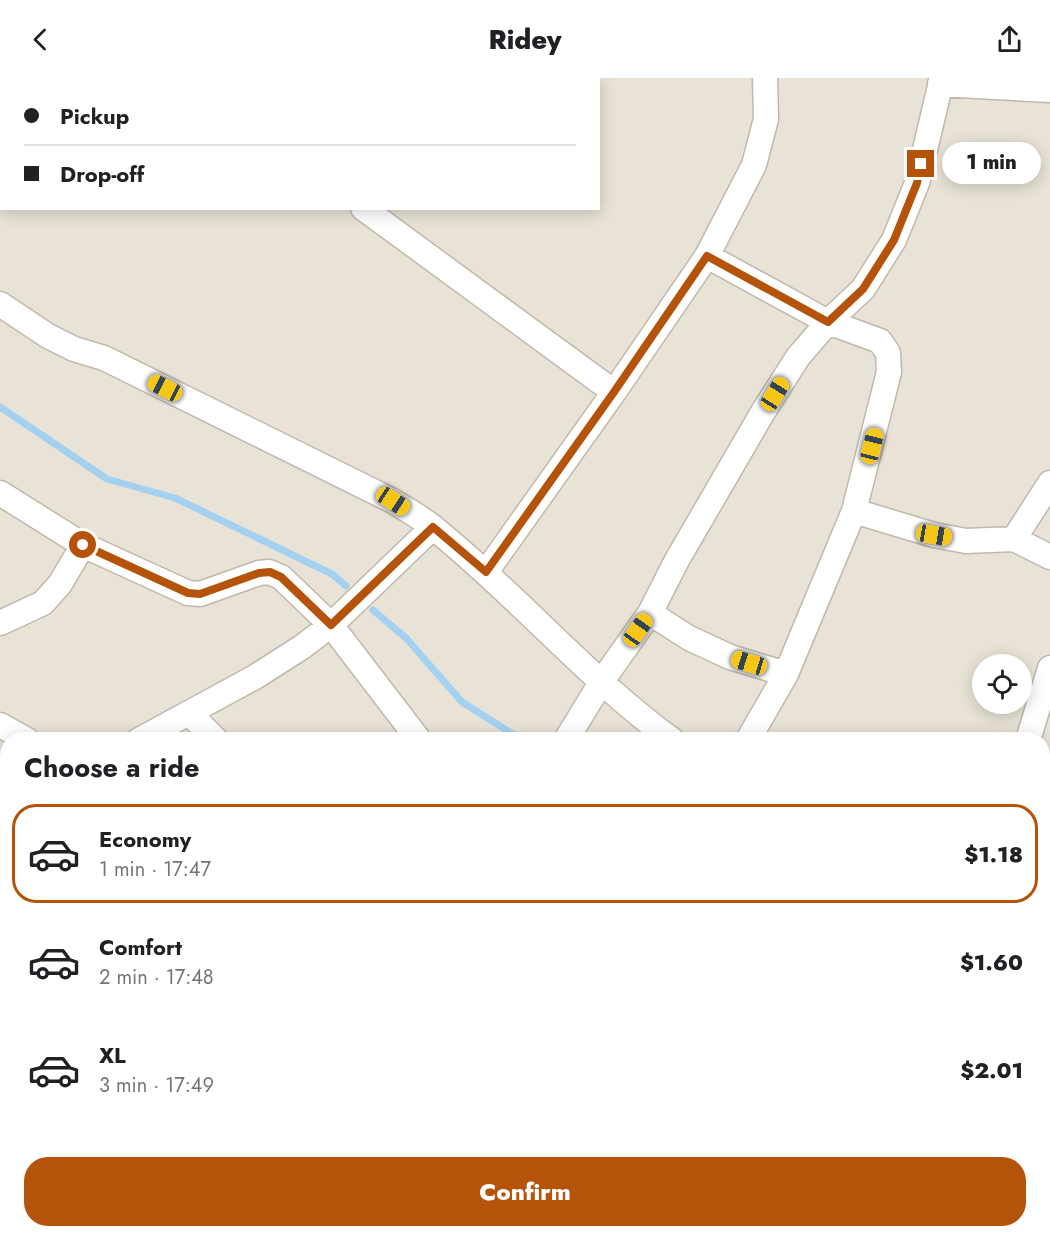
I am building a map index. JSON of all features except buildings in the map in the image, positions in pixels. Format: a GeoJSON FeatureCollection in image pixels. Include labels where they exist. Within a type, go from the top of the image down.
{"type":"FeatureCollection","features":[{"type":"Feature","properties":{"kind":"street"},"geometry":{"type":"LineString","coordinates":[[486,572],[707,256],[754,165],[766,119],[765,78]]}},
{"type":"Feature","properties":{"kind":"street"},"geometry":{"type":"LineString","coordinates":[[571,732],[602,681],[650,613],[677,560],[763,412],[798,357],[828,322],[863,289],[894,240],[917,183],[941,81],[1050,90]]}},
{"type":"Feature","properties":{"kind":"street"},"geometry":{"type":"LineString","coordinates":[[366,210],[614,392]]}},
{"type":"Feature","properties":{"kind":"street"},"geometry":{"type":"LineString","coordinates":[[707,256],[828,322],[880,341],[888,353],[890,372],[854,511],[786,674],[753,732]]}},
{"type":"Feature","properties":{"kind":"street"},"geometry":{"type":"LineString","coordinates":[[0,304],[48,336],[74,349],[104,358],[393,501],[433,527],[486,572],[602,681],[663,732]]}},
{"type":"Feature","properties":{"kind":"street"},"geometry":{"type":"LineString","coordinates":[[1014,539],[1050,483]]}},
{"type":"Feature","properties":{"kind":"street"},"geometry":{"type":"LineString","coordinates":[[0,493],[83,545],[188,593],[200,594],[259,573],[270,572],[281,577],[331,625],[413,732]]}},
{"type":"Feature","properties":{"kind":"street"},"geometry":{"type":"LineString","coordinates":[[854,511],[934,535],[966,541],[1014,539],[1050,557]]}},
{"type":"Feature","properties":{"kind":"street"},"geometry":{"type":"LineString","coordinates":[[154,732],[255,677],[302,647],[331,625],[433,527]]}},
{"type":"Feature","properties":{"kind":"street"},"geometry":{"type":"LineString","coordinates":[[0,622],[43,603],[60,584],[83,545]]}},
{"type":"Feature","properties":{"kind":"street"},"geometry":{"type":"LineString","coordinates":[[650,613],[689,639],[730,657],[786,674]]}},
{"type":"Feature","properties":{"kind":"street"},"geometry":{"type":"LineString","coordinates":[[1030,732],[1050,668]]}},
{"type":"Feature","properties":{"kind":"street"},"geometry":{"type":"LineString","coordinates":[[189,713],[208,732]]}},
{"type":"Feature","properties":{"kind":"shaded area"},"geometry":{"type":"Polygon","coordinates":[[[600,78],[1050,78],[1050,732],[0,732],[0,210],[600,210],[600,78]]]}},
{"type":"Feature","properties":{"kind":"waterway"},"geometry":{"type":"LineString","coordinates":[[0,407],[107,479],[175,498],[332,574],[346,586]]}},
{"type":"Feature","properties":{"kind":"waterway"},"geometry":{"type":"LineString","coordinates":[[373,610],[406,638],[462,702],[509,732]]}},
{"type":"Feature","properties":{"kind":"route"},"geometry":{"type":"LineString","coordinates":[[83,545],[188,593],[200,594],[259,573],[270,572],[281,577],[331,625],[433,527],[486,572],[707,256],[828,322],[863,289],[894,240],[917,183],[921,164]]}}]}
